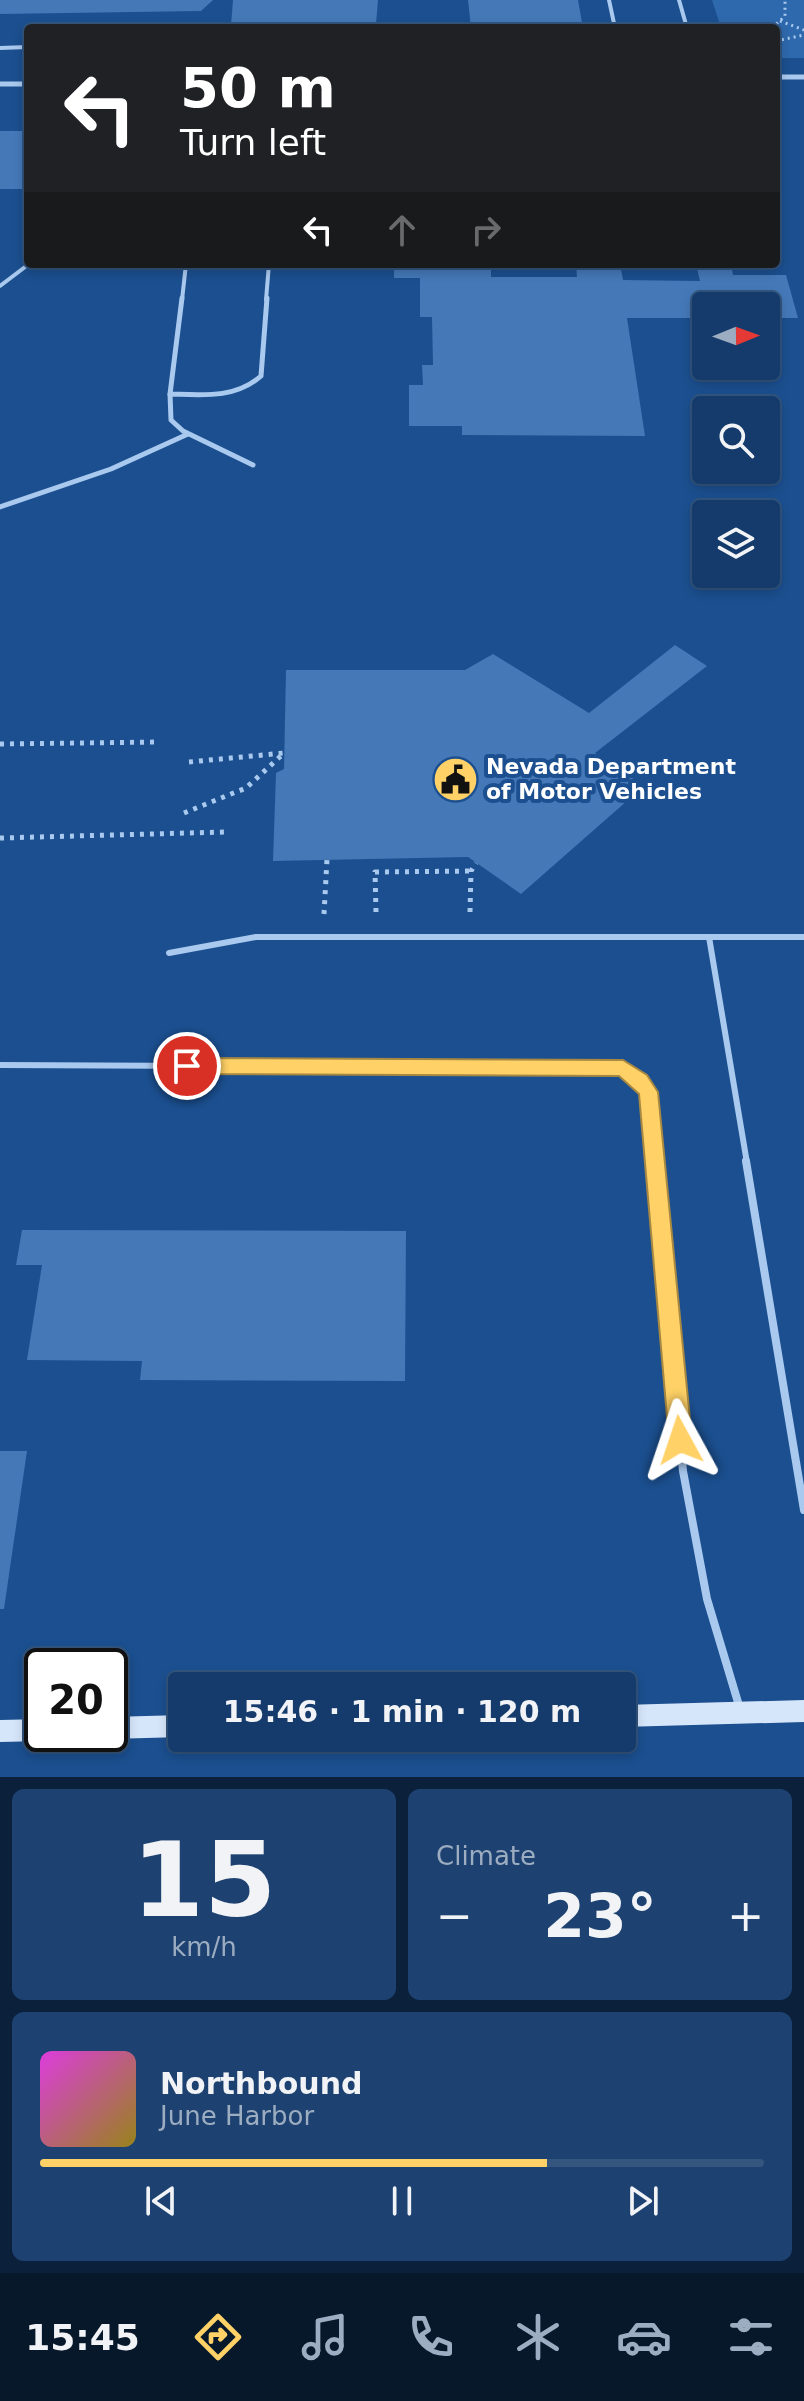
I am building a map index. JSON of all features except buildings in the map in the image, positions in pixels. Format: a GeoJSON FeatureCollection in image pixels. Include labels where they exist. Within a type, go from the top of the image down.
{"type":"FeatureCollection","features":[{"type":"Feature","properties":{"kind":"main road"},"geometry":{"type":"LineString","coordinates":[[636,1716],[804,1711]]}},
{"type":"Feature","properties":{"kind":"main road"},"geometry":{"type":"LineString","coordinates":[[128,1728],[168,1726]]}},
{"type":"Feature","properties":{"kind":"main road"},"geometry":{"type":"LineString","coordinates":[[0,1731],[24,1730]]}},
{"type":"Feature","properties":{"kind":"street"},"geometry":{"type":"LineString","coordinates":[[780,77],[804,77]]}},
{"type":"Feature","properties":{"kind":"street"},"geometry":{"type":"LineString","coordinates":[[0,84],[24,84]]}},
{"type":"Feature","properties":{"kind":"lane"},"geometry":{"type":"LineString","coordinates":[[609,0],[614,24]]}},
{"type":"Feature","properties":{"kind":"lane"},"geometry":{"type":"LineString","coordinates":[[679,0],[686,24]]}},
{"type":"Feature","properties":{"kind":"lane"},"geometry":{"type":"LineString","coordinates":[[0,48],[24,47]]}},
{"type":"Feature","properties":{"kind":"lane"},"geometry":{"type":"LineString","coordinates":[[0,286],[24,268]]}},
{"type":"Feature","properties":{"kind":"lane"},"geometry":{"type":"LineString","coordinates":[[186,268],[170,394],[171,420],[188,434],[253,465]]}},
{"type":"Feature","properties":{"kind":"lane"},"geometry":{"type":"LineString","coordinates":[[170,394],[219,394],[250,389],[261,376],[269,268]]}},
{"type":"Feature","properties":{"kind":"lane"},"geometry":{"type":"LineString","coordinates":[[0,507],[111,469],[188,434]]}},
{"type":"Feature","properties":{"kind":"lane"},"geometry":{"type":"LineString","coordinates":[[169,953],[256,937],[804,937]]}},
{"type":"Feature","properties":{"kind":"lane"},"geometry":{"type":"LineString","coordinates":[[709,937],[804,1510]]}},
{"type":"Feature","properties":{"kind":"lane"},"geometry":{"type":"LineString","coordinates":[[0,1065],[623,1068],[640,1081],[648,1092],[683,1471],[707,1599],[741,1713]]}},
{"type":"Feature","properties":{"kind":"path"},"geometry":{"type":"LineString","coordinates":[[777,24],[785,16],[785,0]]}},
{"type":"Feature","properties":{"kind":"path"},"geometry":{"type":"LineString","coordinates":[[780,21],[804,32]]}},
{"type":"Feature","properties":{"kind":"path"},"geometry":{"type":"LineString","coordinates":[[780,40],[804,32]]}},
{"type":"Feature","properties":{"kind":"path"},"geometry":{"type":"LineString","coordinates":[[0,744],[160,742]]}},
{"type":"Feature","properties":{"kind":"path"},"geometry":{"type":"LineString","coordinates":[[184,813],[246,788],[284,753],[189,762]]}},
{"type":"Feature","properties":{"kind":"path"},"geometry":{"type":"LineString","coordinates":[[0,838],[225,832]]}},
{"type":"Feature","properties":{"kind":"path"},"geometry":{"type":"LineString","coordinates":[[323,937],[327,859]]}},
{"type":"Feature","properties":{"kind":"path"},"geometry":{"type":"LineString","coordinates":[[469,937],[471,871],[476,863]]}},
{"type":"Feature","properties":{"kind":"path"},"geometry":{"type":"LineString","coordinates":[[376,937],[375,872],[471,871]]}},
{"type":"Feature","properties":{"kind":"shaded area"},"geometry":{"type":"Polygon","coordinates":[[[712,0],[804,0],[804,58],[780,58],[780,24],[720,24],[712,0]]]}},
{"type":"Feature","properties":{"kind":"place","name":"Nevada Department of Motor Vehicles"},"geometry":{"type":"Point","coordinates":[455,779]}},
{"type":"Feature","properties":{"kind":"route"},"geometry":{"type":"LineString","coordinates":[[187,1066],[623,1068],[648,1092],[680,1440]]}}]}
